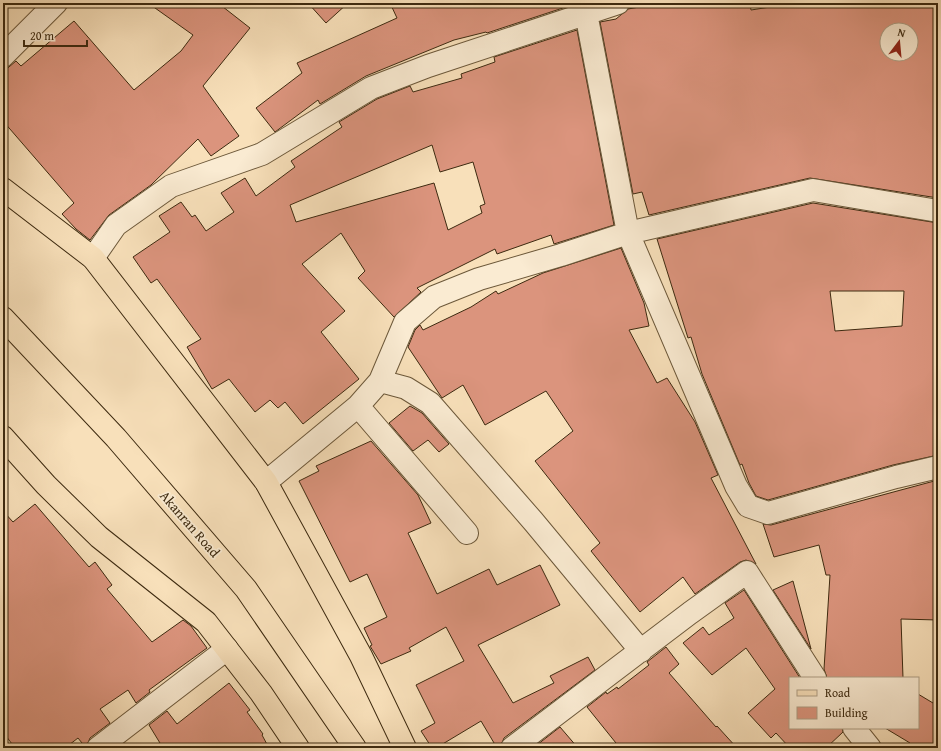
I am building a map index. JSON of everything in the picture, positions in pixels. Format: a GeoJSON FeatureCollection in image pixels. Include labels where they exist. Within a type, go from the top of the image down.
{"type":"FeatureCollection","features":[{"type":"Feature","properties":{"kind":"main road"},"geometry":{"type":"LineString","coordinates":[[3,189],[93,258],[266,482],[361,656],[405,748]]}},
{"type":"Feature","properties":{"kind":"main road","name":"Akanran Road"},"geometry":{"type":"LineString","coordinates":[[3,318],[116,438],[246,589],[355,748]]}},
{"type":"Feature","properties":{"kind":"main road"},"geometry":{"type":"LineString","coordinates":[[3,437],[46,485],[99,537],[187,605],[206,622],[261,693],[298,748]]}},
{"type":"Feature","properties":{"kind":"street"},"geometry":{"type":"LineString","coordinates":[[3,56],[56,3]]}},
{"type":"Feature","properties":{"kind":"street"},"geometry":{"type":"LineString","coordinates":[[93,258],[116,225],[171,186],[262,154],[371,88],[428,66],[618,3]]}},
{"type":"Feature","properties":{"kind":"street"},"geometry":{"type":"LineString","coordinates":[[586,13],[628,233],[736,486],[748,506],[768,513],[896,477],[938,467]]}},
{"type":"Feature","properties":{"kind":"street"},"geometry":{"type":"LineString","coordinates":[[266,482],[358,406],[380,381],[405,322],[434,297],[479,279],[561,255],[628,233],[812,190],[938,211]]}},
{"type":"Feature","properties":{"kind":"street"},"geometry":{"type":"LineString","coordinates":[[380,381],[406,388],[430,403],[533,521],[641,651]]}},
{"type":"Feature","properties":{"kind":"street"},"geometry":{"type":"LineString","coordinates":[[358,406],[467,533]]}},
{"type":"Feature","properties":{"kind":"street"},"geometry":{"type":"LineString","coordinates":[[512,748],[641,651],[690,612],[747,572],[814,677]]}},
{"type":"Feature","properties":{"kind":"street"},"geometry":{"type":"LineString","coordinates":[[98,748],[227,649]]}},
{"type":"Feature","properties":{"kind":"street"},"geometry":{"type":"LineString","coordinates":[[855,729],[870,748]]}},
{"type":"Feature","properties":{"kind":"building"},"geometry":{"type":"Polygon","coordinates":[[[148,3],[218,3],[250,28],[203,86],[239,136],[211,156],[198,139],[151,185],[109,215],[90,240],[76,229],[62,214],[74,203],[3,121],[3,72],[16,61],[21,66],[74,21],[134,90],[181,51],[193,35],[148,3]]]}},
{"type":"Feature","properties":{"kind":"building"},"geometry":{"type":"Polygon","coordinates":[[[308,3],[348,3],[326,23],[308,3]]]}},
{"type":"Feature","properties":{"kind":"building"},"geometry":{"type":"Polygon","coordinates":[[[390,3],[578,3],[487,33],[454,40],[366,76],[320,104],[318,100],[275,132],[256,108],[302,73],[297,63],[397,18],[390,3]]]}},
{"type":"Feature","properties":{"kind":"building"},"geometry":{"type":"Polygon","coordinates":[[[662,3],[750,3],[751,10],[796,3],[938,3],[938,198],[810,178],[649,215],[642,192],[633,194],[600,22],[616,19],[628,9],[662,3]]]}},
{"type":"Feature","properties":{"kind":"building"},"geometry":{"type":"Polygon","coordinates":[[[577,30],[614,225],[554,244],[551,235],[497,254],[495,249],[417,288],[421,292],[394,317],[358,278],[365,271],[341,233],[302,264],[345,311],[321,332],[359,379],[303,424],[285,402],[278,408],[270,400],[255,412],[229,379],[212,389],[187,347],[201,339],[157,279],[151,283],[133,257],[170,232],[159,216],[181,202],[192,217],[195,215],[206,231],[234,212],[221,193],[245,178],[256,196],[295,167],[291,161],[342,127],[339,122],[377,99],[410,86],[413,92],[462,78],[461,74],[495,62],[494,57],[577,30]],[[432,145],[290,205],[296,222],[434,183],[448,230],[482,213],[480,206],[485,204],[473,162],[440,172],[432,145]]]}},
{"type":"Feature","properties":{"kind":"building"},"geometry":{"type":"Polygon","coordinates":[[[813,203],[938,223],[938,455],[893,465],[768,500],[756,496],[749,483],[742,464],[740,465],[702,374],[691,337],[688,338],[657,239],[813,203]],[[830,291],[835,331],[902,326],[904,291],[830,291]]]}},
{"type":"Feature","properties":{"kind":"building"},"geometry":{"type":"Polygon","coordinates":[[[621,248],[644,303],[649,326],[629,330],[657,383],[667,378],[695,422],[718,475],[711,478],[756,564],[746,560],[740,562],[695,594],[683,577],[640,612],[591,551],[600,543],[535,461],[573,431],[546,391],[485,425],[463,385],[442,398],[408,347],[415,330],[420,325],[423,330],[471,307],[496,291],[498,294],[543,273],[621,248]]]}},
{"type":"Feature","properties":{"kind":"building"},"geometry":{"type":"Polygon","coordinates":[[[410,406],[422,413],[449,444],[439,452],[428,440],[413,451],[389,423],[410,406]]]}},
{"type":"Feature","properties":{"kind":"building"},"geometry":{"type":"Polygon","coordinates":[[[371,441],[418,495],[431,523],[408,533],[437,594],[489,569],[497,585],[540,565],[560,605],[478,645],[513,703],[554,683],[550,676],[588,657],[595,670],[504,738],[500,748],[497,748],[481,721],[436,748],[432,748],[421,731],[435,723],[416,685],[464,661],[446,627],[409,648],[411,651],[381,664],[370,646],[372,645],[364,628],[387,617],[367,574],[350,582],[299,481],[319,471],[316,466],[371,441]]]}},
{"type":"Feature","properties":{"kind":"building"},"geometry":{"type":"Polygon","coordinates":[[[938,480],[938,620],[901,619],[903,677],[827,677],[824,669],[830,575],[826,575],[819,545],[774,557],[763,524],[771,525],[938,480]]]}},
{"type":"Feature","properties":{"kind":"building"},"geometry":{"type":"Polygon","coordinates":[[[35,504],[89,567],[95,562],[112,585],[107,589],[152,642],[183,620],[191,626],[207,648],[149,690],[150,692],[136,703],[128,690],[100,709],[110,723],[90,738],[86,748],[78,738],[65,748],[15,748],[3,732],[3,511],[13,522],[35,504]]]}},
{"type":"Feature","properties":{"kind":"building"},"geometry":{"type":"Polygon","coordinates":[[[793,581],[811,649],[773,590],[793,581]]]}},
{"type":"Feature","properties":{"kind":"building"},"geometry":{"type":"Polygon","coordinates":[[[744,590],[799,677],[789,677],[789,729],[842,729],[843,732],[826,748],[790,748],[776,733],[771,738],[748,713],[775,689],[746,648],[712,675],[683,643],[703,627],[709,635],[734,618],[725,603],[744,590]]]}},
{"type":"Feature","properties":{"kind":"building"},"geometry":{"type":"Polygon","coordinates":[[[666,647],[679,664],[669,673],[716,727],[717,726],[737,748],[620,748],[587,707],[606,692],[607,694],[617,687],[618,689],[649,665],[647,662],[666,647]]]}},
{"type":"Feature","properties":{"kind":"building"},"geometry":{"type":"Polygon","coordinates":[[[229,683],[250,710],[247,712],[263,734],[262,735],[269,748],[163,748],[149,725],[167,711],[177,724],[229,683]]]}},
{"type":"Feature","properties":{"kind":"building"},"geometry":{"type":"Polygon","coordinates":[[[919,695],[938,706],[938,748],[907,748],[910,743],[887,729],[919,729],[919,695]]]}},
{"type":"Feature","properties":{"kind":"building"},"geometry":{"type":"Polygon","coordinates":[[[560,727],[578,748],[533,748],[560,727]]]}}]}
